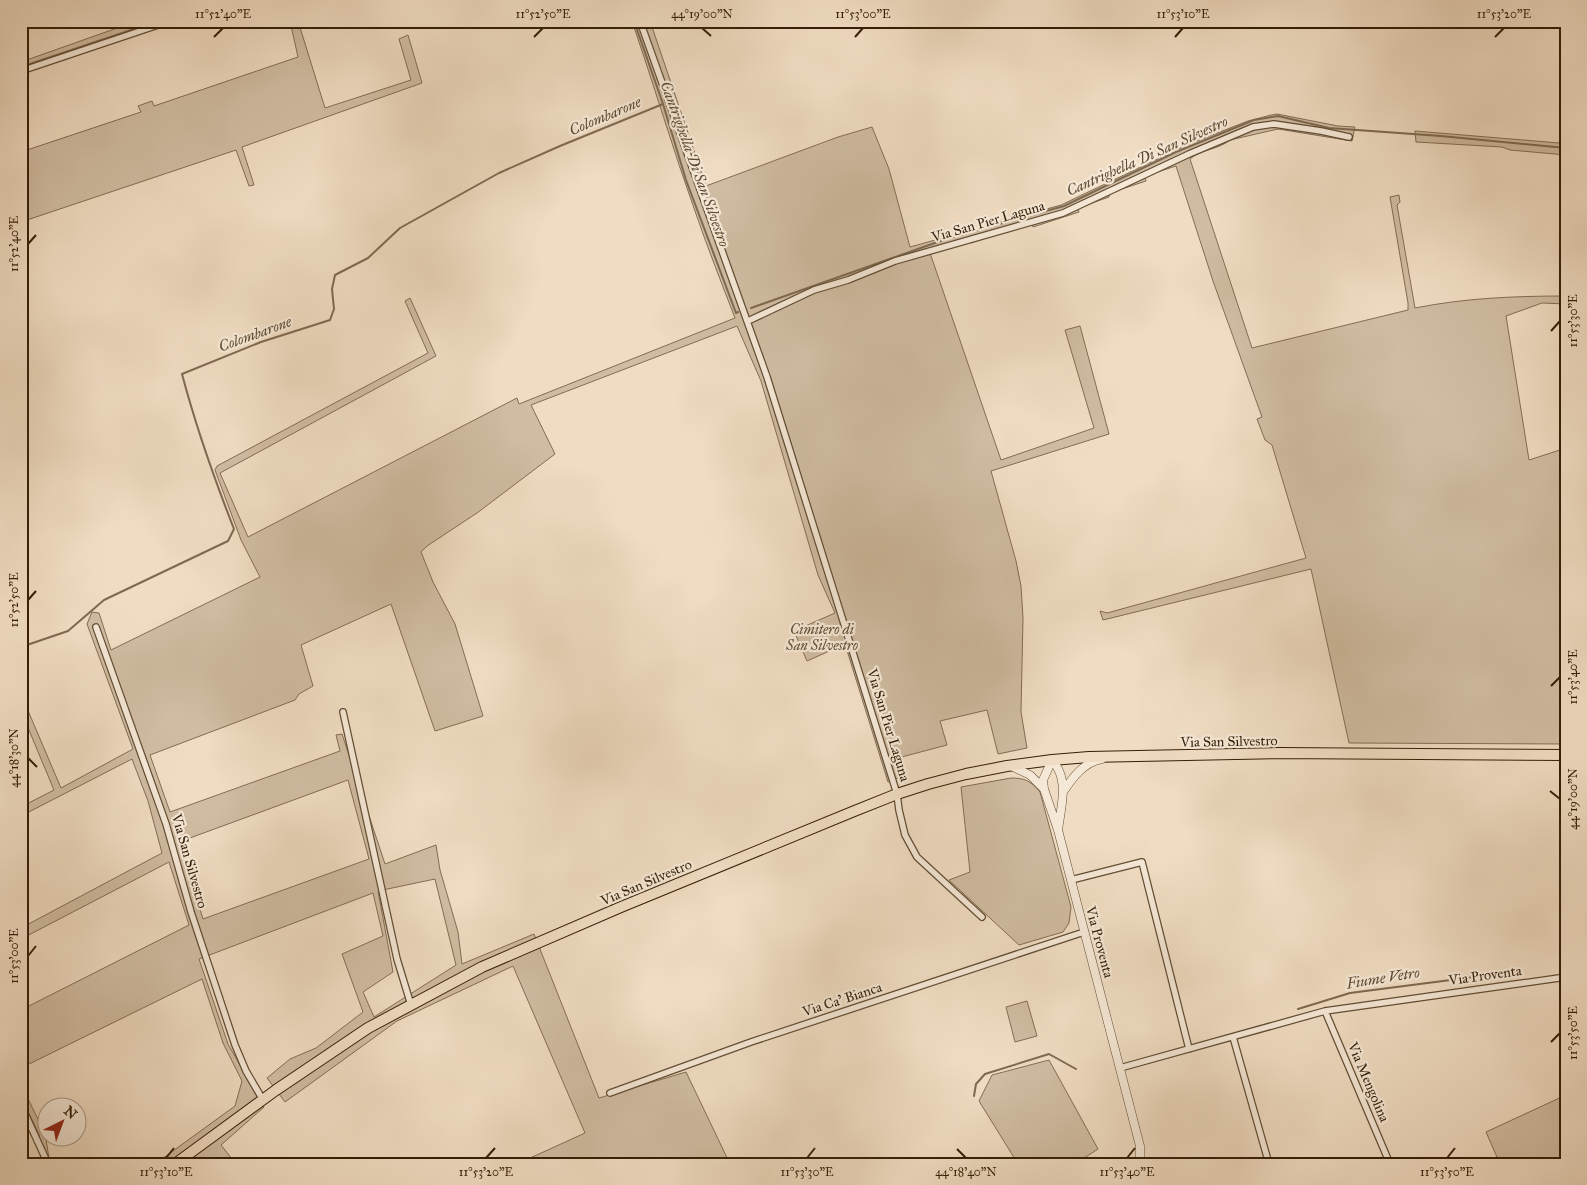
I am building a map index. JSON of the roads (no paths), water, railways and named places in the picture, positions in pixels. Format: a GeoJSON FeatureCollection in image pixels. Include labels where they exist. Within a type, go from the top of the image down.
{"type":"FeatureCollection","features":[{"type":"Feature","properties":{"kind":"main road","name":"Via San Silvestro"},"geometry":{"type":"LineString","coordinates":[[175,1164],[263,1100],[368,1028],[491,964],[621,907],[897,794],[966,774],[1052,760],[1278,754],[1566,755]]}},
{"type":"Feature","properties":{"kind":"street"},"geometry":{"type":"LineString","coordinates":[[21,70],[170,21]]}},
{"type":"Feature","properties":{"kind":"street","name":"Via San Pier Laguna"},"geometry":{"type":"LineString","coordinates":[[640,21],[748,321],[773,396],[897,794]]}},
{"type":"Feature","properties":{"kind":"street","name":"Via San Pier Laguna"},"geometry":{"type":"LineString","coordinates":[[748,321],[814,290],[848,280],[895,261],[1063,213],[1189,154],[1253,127],[1274,124],[1349,137]]}},
{"type":"Feature","properties":{"kind":"street","name":"Via San Silvestro"},"geometry":{"type":"LineString","coordinates":[[96,627],[166,824],[190,912],[235,1045],[246,1071],[263,1100]]}},
{"type":"Feature","properties":{"kind":"street"},"geometry":{"type":"LineString","coordinates":[[343,712],[395,950],[411,1005]]}},
{"type":"Feature","properties":{"kind":"street","name":"Via Proventa"},"geometry":{"type":"LineString","coordinates":[[1063,792],[1073,776],[1084,767],[1097,760],[1114,757]]}},
{"type":"Feature","properties":{"kind":"street"},"geometry":{"type":"LineString","coordinates":[[1044,789],[1044,780],[1052,760]]}},
{"type":"Feature","properties":{"kind":"street","name":"Via Proventa"},"geometry":{"type":"LineString","coordinates":[[1052,760],[1063,775],[1063,792],[1058,830]]}},
{"type":"Feature","properties":{"kind":"street","name":"Via Proventa"},"geometry":{"type":"LineString","coordinates":[[1007,766],[1014,767],[1030,775],[1044,789],[1058,830],[1140,1146],[1140,1161],[1136,1164]]}},
{"type":"Feature","properties":{"kind":"street"},"geometry":{"type":"LineString","coordinates":[[897,794],[905,835],[917,857],[982,917]]}},
{"type":"Feature","properties":{"kind":"street"},"geometry":{"type":"LineString","coordinates":[[1071,880],[1142,862],[1190,1049]]}},
{"type":"Feature","properties":{"kind":"street","name":"Via Ca' Bianca"},"geometry":{"type":"LineString","coordinates":[[610,1092],[751,1042],[1084,932]]}},
{"type":"Feature","properties":{"kind":"street","name":"Via Proventa"},"geometry":{"type":"LineString","coordinates":[[1120,1068],[1325,1011],[1566,977]]}},
{"type":"Feature","properties":{"kind":"street","name":"Via Mengolina"},"geometry":{"type":"LineString","coordinates":[[1325,1011],[1390,1164]]}},
{"type":"Feature","properties":{"kind":"street"},"geometry":{"type":"LineString","coordinates":[[1233,1037],[1269,1164]]}},
{"type":"Feature","properties":{"kind":"street"},"geometry":{"type":"LineString","coordinates":[[21,1105],[48,1164]]}},
{"type":"Feature","properties":{"kind":"waterway","name":"Cantrighella Di San Silvestro"},"geometry":{"type":"LineString","coordinates":[[21,67],[158,21]]}},
{"type":"Feature","properties":{"kind":"waterway","name":"Cantrighella Di San Silvestro"},"geometry":{"type":"LineString","coordinates":[[634,21],[663,104],[686,180],[736,313],[738,312]]}},
{"type":"Feature","properties":{"kind":"waterway","name":"Colombarone"},"geometry":{"type":"LineString","coordinates":[[21,647],[68,631],[104,600],[228,541],[234,529],[219,491],[182,374],[261,342],[330,320],[334,309],[332,289],[335,275],[368,258],[400,228],[499,173],[663,104]]}},
{"type":"Feature","properties":{"kind":"waterway","name":"Cantrighella Di San Silvestro"},"geometry":{"type":"LineString","coordinates":[[751,308],[949,238],[1064,206],[1176,152],[1254,120],[1278,116],[1329,128],[1566,148]]}},
{"type":"Feature","properties":{"kind":"waterway","name":"Fiume Vetro"},"geometry":{"type":"LineString","coordinates":[[1298,1009],[1350,993],[1474,977]]}},
{"type":"Feature","properties":{"kind":"waterway","name":"Fiume Vetro"},"geometry":{"type":"LineString","coordinates":[[974,1096],[976,1084],[985,1074],[1049,1054],[1076,1069]]}},
{"type":"Feature","properties":{"kind":"park label","name":"Cimitero di San Silvestro"},"geometry":{"type":"Point","coordinates":[822,638]}}]}
